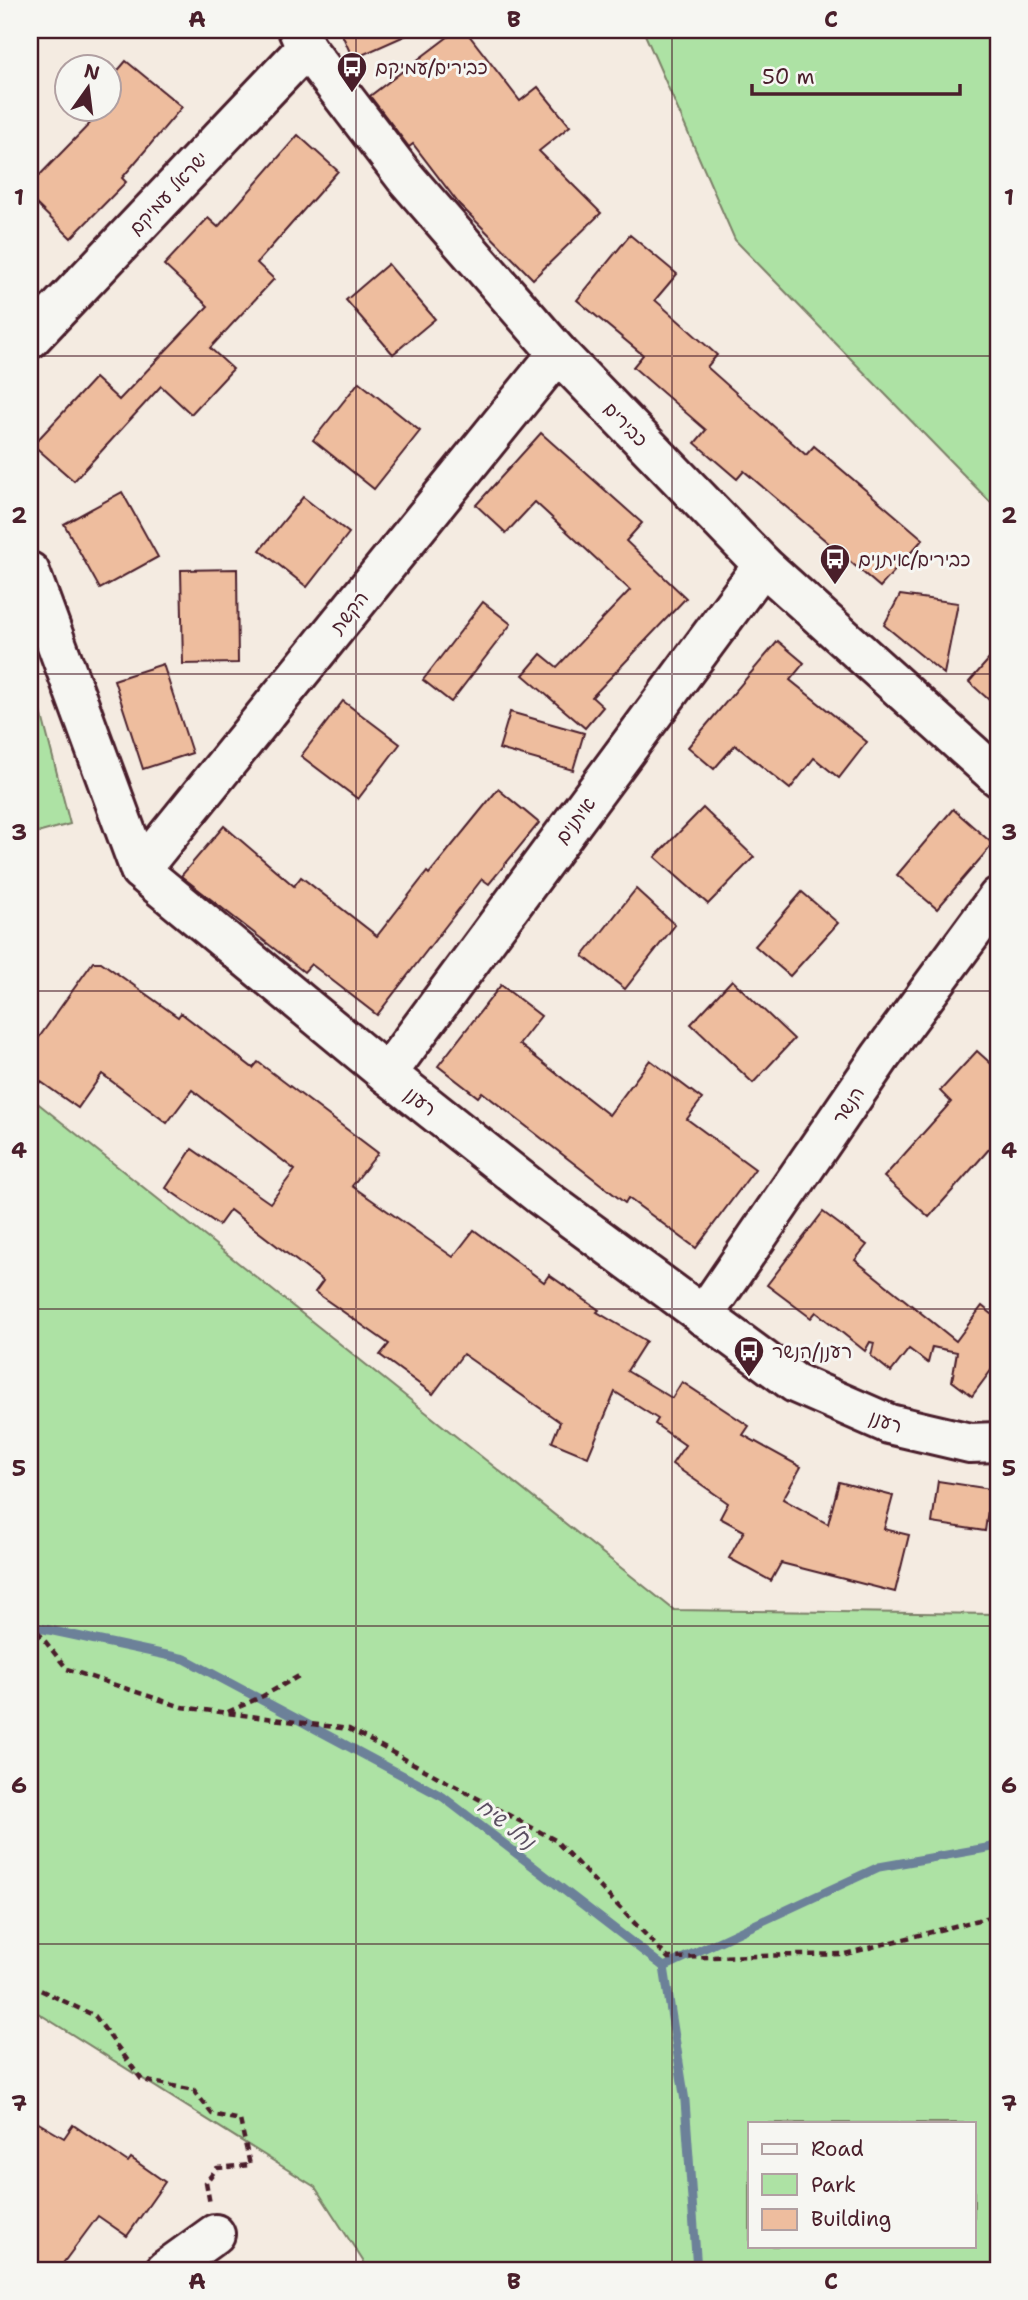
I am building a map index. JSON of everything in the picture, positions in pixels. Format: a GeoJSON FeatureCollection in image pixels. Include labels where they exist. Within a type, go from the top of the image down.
{"type":"FeatureCollection","features":[{"type":"Feature","properties":{"kind":"street","name":"ישראל עמיקם"},"geometry":{"type":"LineString","coordinates":[[30,339],[302,39]]}},
{"type":"Feature","properties":{"kind":"street","name":"כבירים"},"geometry":{"type":"LineString","coordinates":[[302,39],[404,176],[558,353],[763,565],[998,777]]}},
{"type":"Feature","properties":{"kind":"street","name":"הקשת"},"geometry":{"type":"LineString","coordinates":[[141,870],[558,353]]}},
{"type":"Feature","properties":{"kind":"street","name":"איתנים"},"geometry":{"type":"LineString","coordinates":[[387,1074],[763,565]]}},
{"type":"Feature","properties":{"kind":"street","name":"רענן"},"geometry":{"type":"LineString","coordinates":[[30,572],[141,870],[387,1074],[541,1196],[795,1383],[889,1424],[970,1443],[998,1442]]}},
{"type":"Feature","properties":{"kind":"street","name":"הנשר"},"geometry":{"type":"LineString","coordinates":[[703,1316],[881,1056],[998,897]]}},
{"type":"Feature","properties":{"kind":"street"},"geometry":{"type":"LineString","coordinates":[[165,2270],[212,2220]]}},
{"type":"Feature","properties":{"kind":"path"},"geometry":{"type":"LineString","coordinates":[[30,1622],[67,1669],[182,1707],[349,1729],[555,1840],[668,1958],[845,1954],[998,1915]]}},
{"type":"Feature","properties":{"kind":"path"},"geometry":{"type":"LineString","coordinates":[[226,1713],[299,1676]]}},
{"type":"Feature","properties":{"kind":"path"},"geometry":{"type":"LineString","coordinates":[[30,1985],[95,2016],[142,2080],[194,2090],[212,2114],[240,2120],[250,2165],[217,2168],[206,2182],[212,2220]]}},
{"type":"Feature","properties":{"kind":"green space"},"geometry":{"type":"Polygon","coordinates":[[[643,30],[998,30],[998,510],[735,240],[643,30]]]}},
{"type":"Feature","properties":{"kind":"green space"},"geometry":{"type":"Polygon","coordinates":[[[30,669],[70,824],[30,835],[30,669]]]}},
{"type":"Feature","properties":{"kind":"green space"},"geometry":{"type":"Polygon","coordinates":[[[30,1097],[674,1610],[998,1614],[998,2270],[369,2270],[315,2187],[30,2008],[30,1097]]]}},
{"type":"Feature","properties":{"kind":"building"},"geometry":{"type":"Polygon","coordinates":[[[340,30],[418,30],[353,59],[340,30]]]}},
{"type":"Feature","properties":{"kind":"building"},"geometry":{"type":"Polygon","coordinates":[[[457,30],[465,30],[520,101],[538,87],[570,126],[539,151],[601,213],[533,279],[459,204],[413,144],[409,147],[370,96],[457,30]]]}},
{"type":"Feature","properties":{"kind":"building"},"geometry":{"type":"Polygon","coordinates":[[[126,61],[182,107],[122,178],[126,182],[71,238],[30,198],[30,185],[91,122],[122,122],[122,66],[126,61]]]}},
{"type":"Feature","properties":{"kind":"building"},"geometry":{"type":"Polygon","coordinates":[[[298,135],[338,171],[257,263],[274,279],[210,348],[233,369],[191,414],[161,386],[74,481],[33,445],[95,378],[119,400],[208,306],[164,265],[208,218],[218,227],[298,135]]]}},
{"type":"Feature","properties":{"kind":"building"},"geometry":{"type":"Polygon","coordinates":[[[630,235],[677,274],[655,300],[717,355],[707,367],[806,455],[814,446],[923,539],[880,587],[744,471],[737,479],[695,443],[706,430],[633,367],[643,355],[577,300],[630,235]]]}},
{"type":"Feature","properties":{"kind":"building"},"geometry":{"type":"Polygon","coordinates":[[[388,264],[435,319],[393,354],[346,300],[388,264]]]}},
{"type":"Feature","properties":{"kind":"building"},"geometry":{"type":"Polygon","coordinates":[[[359,382],[420,431],[374,489],[313,440],[359,382]]]}},
{"type":"Feature","properties":{"kind":"building"},"geometry":{"type":"Polygon","coordinates":[[[541,433],[642,523],[626,541],[686,598],[592,697],[603,707],[585,728],[523,675],[541,654],[557,667],[630,590],[535,502],[506,533],[476,505],[541,433]]]}},
{"type":"Feature","properties":{"kind":"building"},"geometry":{"type":"Polygon","coordinates":[[[122,492],[158,557],[100,589],[64,524],[122,492]]]}},
{"type":"Feature","properties":{"kind":"building"},"geometry":{"type":"Polygon","coordinates":[[[303,497],[349,533],[307,587],[260,550],[303,497]]]}},
{"type":"Feature","properties":{"kind":"building"},"geometry":{"type":"Polygon","coordinates":[[[237,569],[238,663],[183,664],[181,570],[237,569]]]}},
{"type":"Feature","properties":{"kind":"building"},"geometry":{"type":"Polygon","coordinates":[[[900,595],[958,603],[944,674],[884,625],[900,595]]]}},
{"type":"Feature","properties":{"kind":"building"},"geometry":{"type":"Polygon","coordinates":[[[483,602],[511,624],[451,702],[423,680],[483,602]]]}},
{"type":"Feature","properties":{"kind":"building"},"geometry":{"type":"Polygon","coordinates":[[[778,641],[804,663],[790,680],[867,742],[839,778],[814,758],[790,789],[735,745],[714,769],[688,747],[778,641]]]}},
{"type":"Feature","properties":{"kind":"building"},"geometry":{"type":"Polygon","coordinates":[[[998,649],[998,708],[969,682],[998,649]]]}},
{"type":"Feature","properties":{"kind":"building"},"geometry":{"type":"Polygon","coordinates":[[[163,664],[192,753],[143,769],[114,680],[163,664]]]}},
{"type":"Feature","properties":{"kind":"building"},"geometry":{"type":"Polygon","coordinates":[[[343,701],[400,744],[358,799],[301,756],[343,701]]]}},
{"type":"Feature","properties":{"kind":"building"},"geometry":{"type":"Polygon","coordinates":[[[510,712],[584,733],[573,770],[499,749],[510,712]]]}},
{"type":"Feature","properties":{"kind":"building"},"geometry":{"type":"Polygon","coordinates":[[[498,789],[539,823],[489,884],[482,879],[377,1015],[311,964],[304,972],[181,876],[224,826],[294,886],[301,877],[377,936],[498,789]]]}},
{"type":"Feature","properties":{"kind":"building"},"geometry":{"type":"Polygon","coordinates":[[[703,808],[754,857],[708,904],[655,857],[703,808]]]}},
{"type":"Feature","properties":{"kind":"building"},"geometry":{"type":"Polygon","coordinates":[[[953,809],[993,844],[937,909],[897,875],[953,809]]]}},
{"type":"Feature","properties":{"kind":"building"},"geometry":{"type":"Polygon","coordinates":[[[636,889],[675,925],[625,989],[583,956],[636,889]]]}},
{"type":"Feature","properties":{"kind":"building"},"geometry":{"type":"Polygon","coordinates":[[[802,892],[838,923],[790,976],[755,946],[802,892]]]}},
{"type":"Feature","properties":{"kind":"building"},"geometry":{"type":"Polygon","coordinates":[[[93,962],[101,962],[178,1017],[181,1013],[253,1068],[258,1062],[378,1153],[352,1186],[453,1257],[474,1230],[544,1282],[549,1275],[599,1310],[597,1312],[646,1341],[627,1371],[672,1398],[682,1382],[749,1426],[743,1435],[801,1467],[783,1499],[828,1524],[839,1482],[893,1496],[884,1529],[909,1535],[895,1592],[781,1563],[771,1581],[729,1558],[744,1531],[720,1518],[728,1503],[672,1464],[685,1445],[655,1424],[658,1419],[615,1392],[588,1457],[552,1442],[560,1422],[463,1354],[433,1394],[380,1355],[389,1344],[315,1292],[323,1281],[230,1210],[219,1225],[166,1188],[192,1149],[270,1203],[295,1170],[192,1090],[167,1123],[102,1074],[78,1108],[30,1074],[30,1050],[93,962]]]}},
{"type":"Feature","properties":{"kind":"building"},"geometry":{"type":"Polygon","coordinates":[[[732,980],[794,1039],[753,1083],[691,1024],[732,980]]]}},
{"type":"Feature","properties":{"kind":"building"},"geometry":{"type":"Polygon","coordinates":[[[501,985],[541,1016],[519,1044],[609,1115],[650,1060],[702,1099],[687,1119],[755,1169],[696,1248],[628,1198],[625,1203],[482,1092],[478,1097],[438,1066],[501,985]]]}},
{"type":"Feature","properties":{"kind":"building"},"geometry":{"type":"Polygon","coordinates":[[[977,1051],[998,1070],[998,1139],[929,1217],[884,1177],[951,1102],[940,1091],[977,1051]]]}},
{"type":"Feature","properties":{"kind":"building"},"geometry":{"type":"Polygon","coordinates":[[[823,1212],[867,1245],[855,1260],[956,1341],[982,1306],[998,1319],[998,1361],[972,1396],[952,1381],[957,1352],[932,1347],[928,1363],[909,1349],[891,1372],[871,1356],[874,1343],[870,1342],[865,1351],[816,1312],[811,1318],[767,1285],[823,1212]]]}},
{"type":"Feature","properties":{"kind":"building"},"geometry":{"type":"Polygon","coordinates":[[[938,1481],[991,1489],[985,1531],[932,1523],[938,1481]]]}},
{"type":"Feature","properties":{"kind":"building"},"geometry":{"type":"Polygon","coordinates":[[[30,2118],[64,2138],[73,2125],[128,2162],[131,2158],[165,2182],[127,2236],[98,2216],[58,2270],[30,2270],[30,2118]]]}},
{"type":"Feature","properties":{"kind":"waterway"},"geometry":{"type":"LineString","coordinates":[[992,30],[998,42]]}},
{"type":"Feature","properties":{"kind":"waterway","name":"נחל שיח"},"geometry":{"type":"LineString","coordinates":[[30,1626],[185,1659],[443,1797],[664,1967],[685,2101],[697,2270]]}},
{"type":"Feature","properties":{"kind":"waterway"},"geometry":{"type":"LineString","coordinates":[[664,1967],[879,1867],[998,1846]]}},
{"type":"Feature","properties":{"kind":"place","name":"כבירים/עמיקם"},"geometry":{"type":"Point","coordinates":[352,94]}},
{"type":"Feature","properties":{"kind":"place","name":"כבירים/איתנים"},"geometry":{"type":"Point","coordinates":[835,586]}},
{"type":"Feature","properties":{"kind":"place","name":"רענן/הנשר"},"geometry":{"type":"Point","coordinates":[749,1378]}}]}
